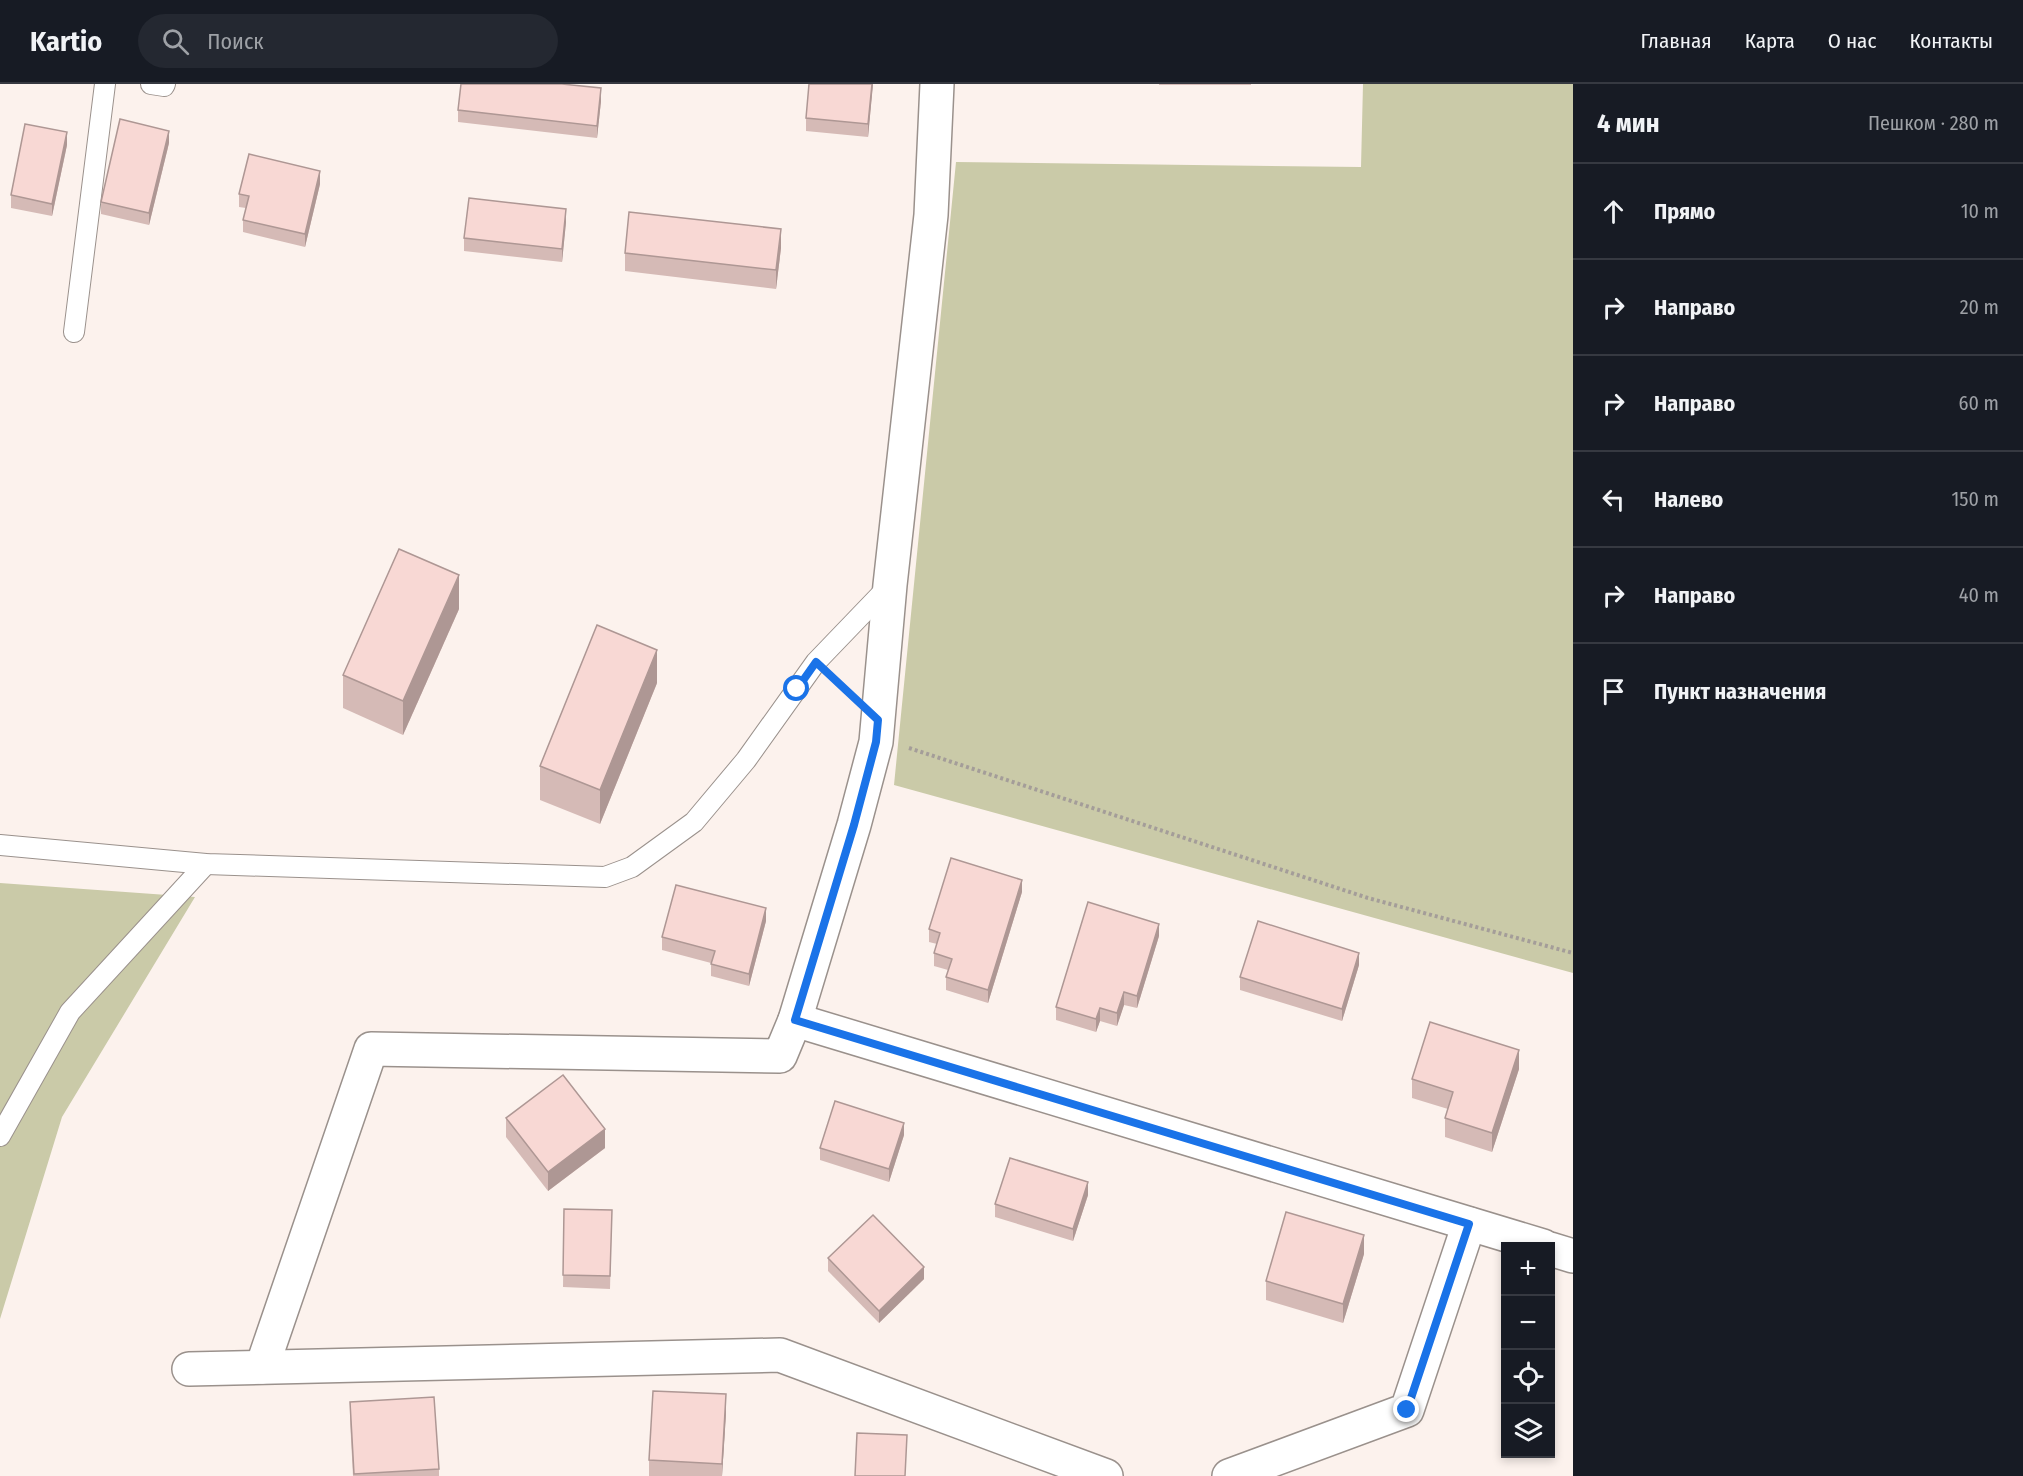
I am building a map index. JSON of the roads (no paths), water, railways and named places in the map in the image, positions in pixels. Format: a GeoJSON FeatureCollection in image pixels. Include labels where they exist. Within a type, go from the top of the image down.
{"type":"FeatureCollection","features":[{"type":"Feature","properties":{"kind":"street"},"geometry":{"type":"LineString","coordinates":[[262,1367],[371,1048],[780,1056],[795,1020],[876,742],[890,585],[931,215],[937,84]]}},
{"type":"Feature","properties":{"kind":"street"},"geometry":{"type":"LineString","coordinates":[[795,1020],[1530,1242]]}},
{"type":"Feature","properties":{"kind":"street"},"geometry":{"type":"LineString","coordinates":[[1229,1476],[1407,1410],[1469,1224]]}},
{"type":"Feature","properties":{"kind":"street"},"geometry":{"type":"LineString","coordinates":[[1555,1250],[1573,1256]]}},
{"type":"Feature","properties":{"kind":"street"},"geometry":{"type":"LineString","coordinates":[[189,1369],[780,1355],[1106,1476]]}},
{"type":"Feature","properties":{"kind":"lane"},"geometry":{"type":"LineString","coordinates":[[74,332],[105,84]]}},
{"type":"Feature","properties":{"kind":"lane"},"geometry":{"type":"LineString","coordinates":[[151,84],[164,86],[165,84]]}},
{"type":"Feature","properties":{"kind":"lane"},"geometry":{"type":"LineString","coordinates":[[0,845],[206,864],[605,877],[632,867],[694,822],[746,760],[816,662],[890,585]]}},
{"type":"Feature","properties":{"kind":"lane"},"geometry":{"type":"LineString","coordinates":[[0,1136],[70,1012],[206,864]]}}]}
